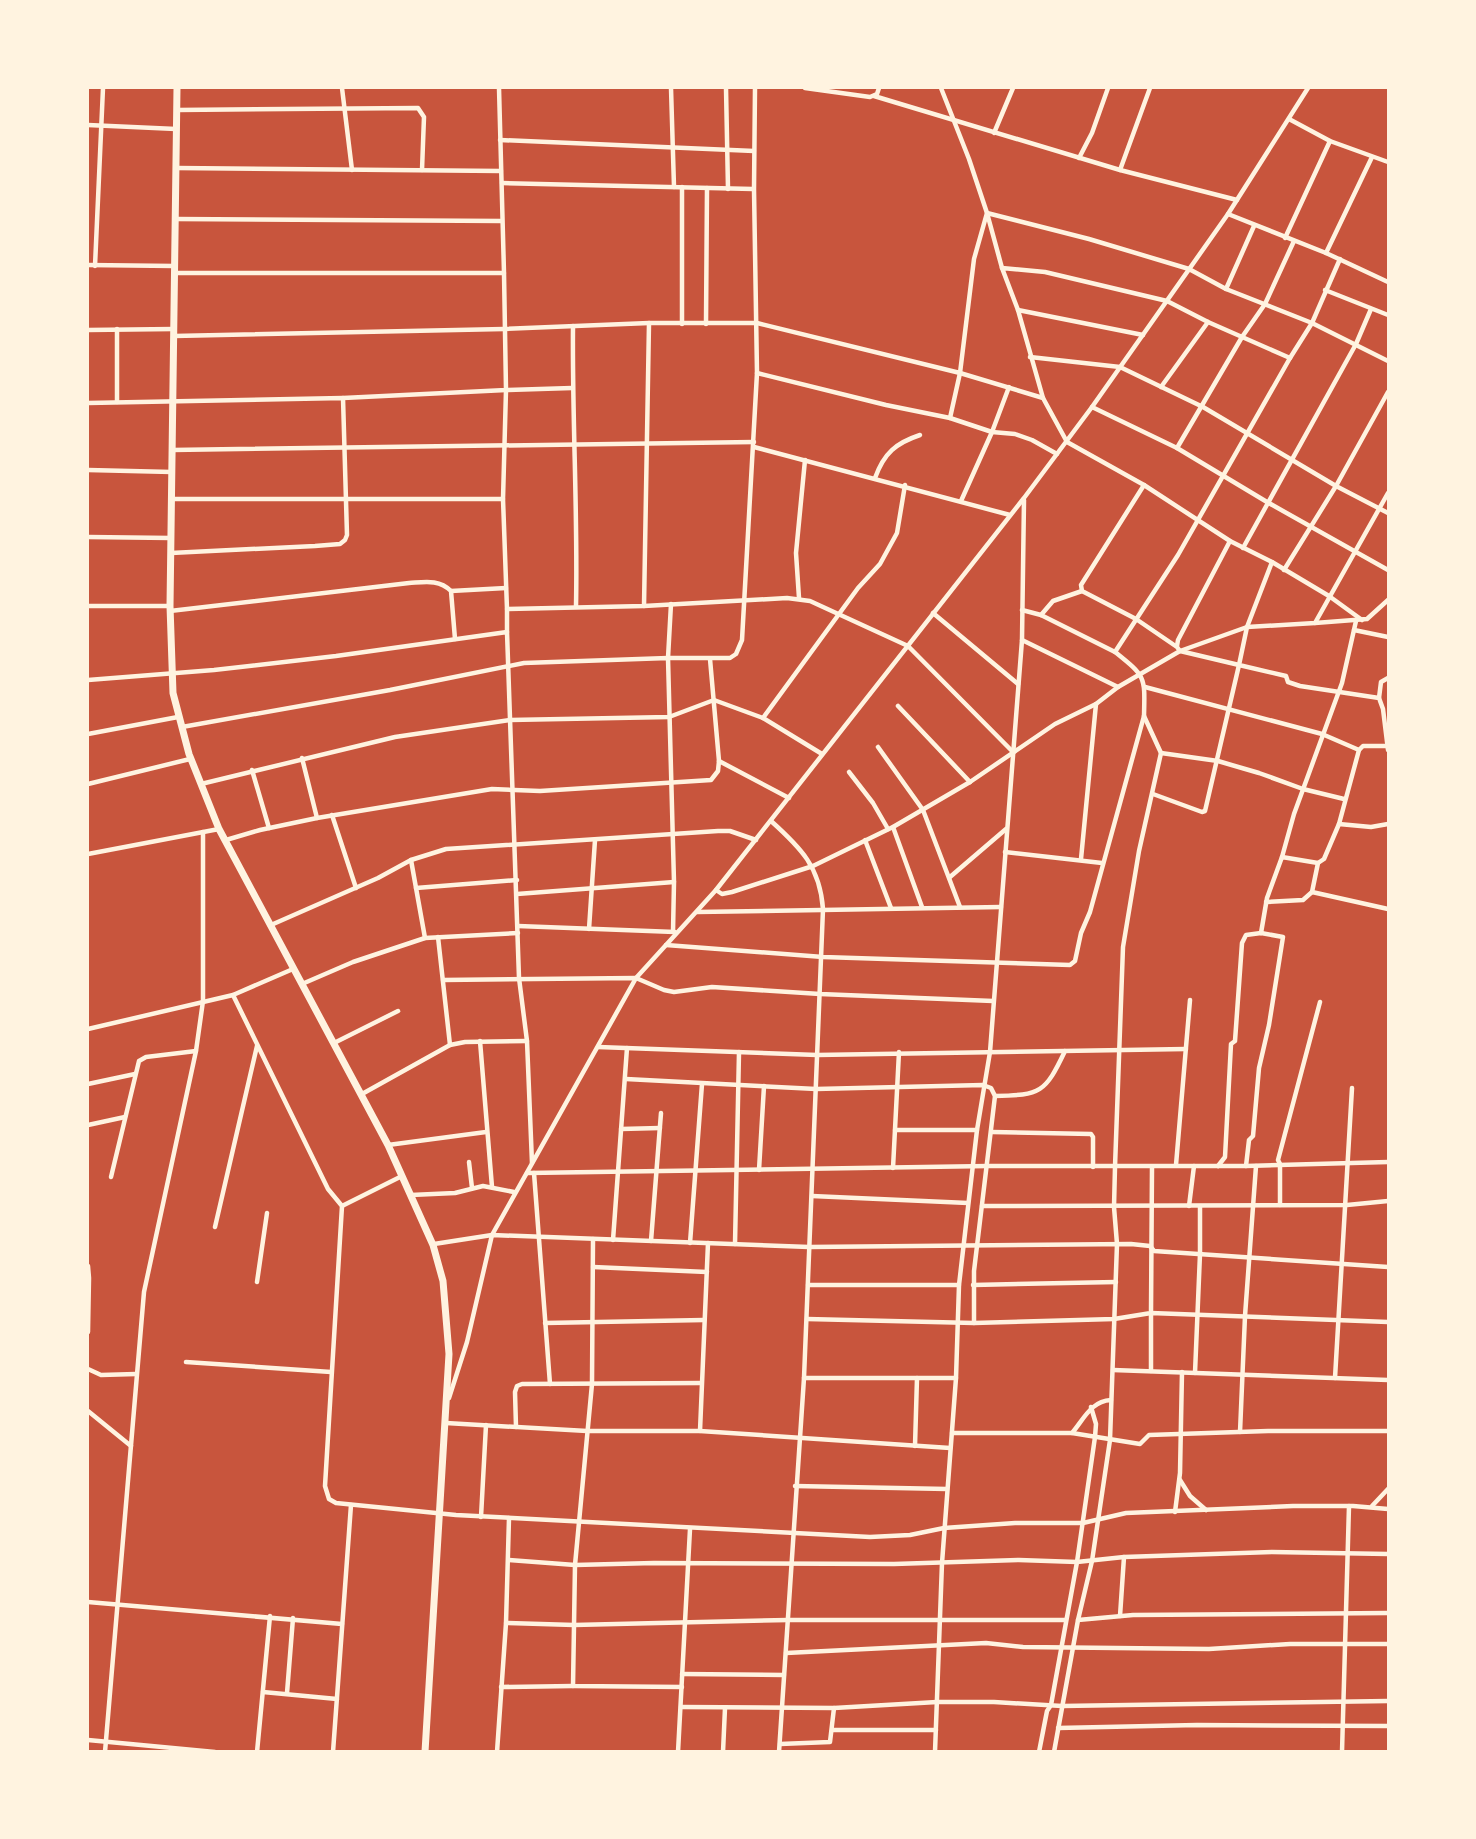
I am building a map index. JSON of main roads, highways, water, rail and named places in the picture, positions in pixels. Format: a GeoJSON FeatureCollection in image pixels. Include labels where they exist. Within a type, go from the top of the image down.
{"type":"FeatureCollection","features":[{"type":"Feature","properties":{"kind":"main road"},"geometry":{"type":"LineString","coordinates":[[177,88],[171,673],[181,728],[219,829],[388,1145],[433,1245],[443,1281],[449,1354],[425,1752]]}}]}
